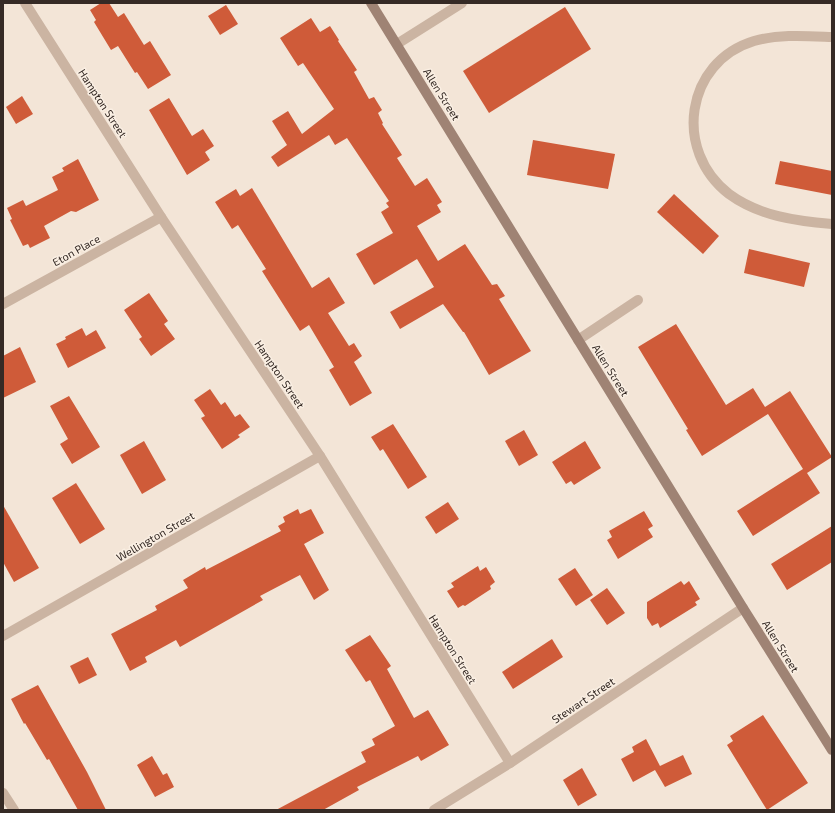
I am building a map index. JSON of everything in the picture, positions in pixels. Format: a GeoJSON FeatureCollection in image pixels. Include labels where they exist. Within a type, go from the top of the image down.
{"type":"FeatureCollection","features":[{"type":"Feature","properties":{"kind":"street","name":"Hampton Street"},"geometry":{"type":"LineString","coordinates":[[25,3],[161,217],[320,456],[510,763]]}},
{"type":"Feature","properties":{"kind":"street","name":"Allen Street"},"geometry":{"type":"LineString","coordinates":[[371,3],[832,750]]}},
{"type":"Feature","properties":{"kind":"street"},"geometry":{"type":"LineString","coordinates":[[397,44],[462,3]]}},
{"type":"Feature","properties":{"kind":"street"},"geometry":{"type":"LineString","coordinates":[[832,37],[774,37],[753,42],[738,48],[721,60],[707,76],[698,95],[694,114],[693,134],[701,161],[711,176],[730,194],[753,208],[770,214],[797,220],[832,224]]}},
{"type":"Feature","properties":{"kind":"street","name":"Eton Place"},"geometry":{"type":"LineString","coordinates":[[3,304],[161,217]]}},
{"type":"Feature","properties":{"kind":"street"},"geometry":{"type":"LineString","coordinates":[[578,340],[638,300]]}},
{"type":"Feature","properties":{"kind":"street","name":"Wellington Street"},"geometry":{"type":"LineString","coordinates":[[3,636],[320,456]]}},
{"type":"Feature","properties":{"kind":"street","name":"Stewart Street"},"geometry":{"type":"LineString","coordinates":[[434,810],[510,763],[743,608]]}},
{"type":"Feature","properties":{"kind":"street"},"geometry":{"type":"LineString","coordinates":[[3,792],[14,810]]}},
{"type":"Feature","properties":{"kind":"building"},"geometry":{"type":"Polygon","coordinates":[[[101,3],[109,3],[118,17],[124,13],[144,45],[150,41],[171,75],[148,89],[137,72],[135,73],[118,46],[111,50],[94,22],[96,20],[90,10],[101,3]]]}},
{"type":"Feature","properties":{"kind":"building"},"geometry":{"type":"Polygon","coordinates":[[[226,5],[238,24],[220,35],[208,16],[226,5]]]}},
{"type":"Feature","properties":{"kind":"building"},"geometry":{"type":"Polygon","coordinates":[[[565,7],[591,49],[489,113],[463,71],[565,7]]]}},
{"type":"Feature","properties":{"kind":"building"},"geometry":{"type":"Polygon","coordinates":[[[311,18],[320,32],[330,26],[339,40],[338,41],[357,70],[354,72],[369,99],[374,97],[382,110],[378,113],[383,123],[382,124],[402,155],[397,158],[415,186],[427,178],[442,202],[437,205],[441,212],[417,226],[438,261],[465,244],[492,285],[497,284],[505,296],[499,299],[531,351],[489,375],[464,332],[443,304],[400,329],[390,312],[434,287],[417,259],[374,285],[356,254],[393,233],[381,212],[389,207],[386,203],[389,201],[347,138],[335,145],[329,135],[278,167],[271,157],[287,145],[272,121],[288,111],[302,134],[334,109],[303,63],[298,66],[280,38],[311,18]]]}},
{"type":"Feature","properties":{"kind":"building"},"geometry":{"type":"Polygon","coordinates":[[[22,96],[33,114],[16,124],[6,107],[22,96]]]}},
{"type":"Feature","properties":{"kind":"building"},"geometry":{"type":"Polygon","coordinates":[[[169,98],[192,136],[203,129],[214,146],[205,152],[210,160],[187,175],[149,110],[169,98]]]}},
{"type":"Feature","properties":{"kind":"building"},"geometry":{"type":"Polygon","coordinates":[[[533,140],[615,154],[608,189],[527,175],[533,140]]]}},
{"type":"Feature","properties":{"kind":"building"},"geometry":{"type":"Polygon","coordinates":[[[78,159],[99,200],[76,212],[71,211],[44,226],[50,238],[30,248],[28,244],[23,246],[10,220],[12,219],[7,208],[23,200],[26,206],[58,190],[52,177],[64,171],[62,168],[78,159]]]}},
{"type":"Feature","properties":{"kind":"building"},"geometry":{"type":"Polygon","coordinates":[[[780,161],[832,171],[832,195],[775,184],[780,161]]]}},
{"type":"Feature","properties":{"kind":"building"},"geometry":{"type":"Polygon","coordinates":[[[252,188],[312,288],[329,277],[345,303],[328,313],[349,346],[354,343],[362,356],[354,362],[372,393],[350,406],[329,370],[334,367],[309,325],[300,331],[262,271],[266,269],[238,225],[232,229],[215,202],[236,189],[240,196],[252,188]]]}},
{"type":"Feature","properties":{"kind":"building"},"geometry":{"type":"Polygon","coordinates":[[[674,194],[719,236],[703,254],[657,212],[674,194]]]}},
{"type":"Feature","properties":{"kind":"building"},"geometry":{"type":"Polygon","coordinates":[[[749,249],[810,263],[804,287],[744,273],[749,249]]]}},
{"type":"Feature","properties":{"kind":"building"},"geometry":{"type":"Polygon","coordinates":[[[149,293],[168,321],[164,324],[175,339],[151,356],[139,339],[142,337],[124,310],[149,293]]]}},
{"type":"Feature","properties":{"kind":"building"},"geometry":{"type":"Polygon","coordinates":[[[676,324],[726,405],[753,388],[765,407],[790,391],[832,457],[807,473],[820,493],[753,536],[737,511],[803,469],[768,414],[702,456],[686,430],[688,429],[638,347],[676,324]]]}},
{"type":"Feature","properties":{"kind":"building"},"geometry":{"type":"Polygon","coordinates":[[[82,328],[86,336],[96,330],[106,348],[68,368],[56,344],[66,339],[65,337],[82,328]]]}},
{"type":"Feature","properties":{"kind":"building"},"geometry":{"type":"Polygon","coordinates":[[[20,347],[36,382],[3,398],[3,356],[20,347]]]}},
{"type":"Feature","properties":{"kind":"building"},"geometry":{"type":"Polygon","coordinates":[[[210,389],[221,405],[225,402],[235,417],[240,414],[250,427],[238,435],[240,437],[222,449],[201,418],[205,416],[194,400],[210,389]]]}},
{"type":"Feature","properties":{"kind":"building"},"geometry":{"type":"Polygon","coordinates":[[[69,396],[100,447],[72,464],[60,444],[68,439],[50,406],[69,396]]]}},
{"type":"Feature","properties":{"kind":"building"},"geometry":{"type":"Polygon","coordinates":[[[393,424],[427,477],[408,489],[383,449],[380,451],[371,437],[393,424]]]}},
{"type":"Feature","properties":{"kind":"building"},"geometry":{"type":"Polygon","coordinates":[[[524,430],[538,455],[519,466],[505,441],[524,430]]]}},
{"type":"Feature","properties":{"kind":"building"},"geometry":{"type":"Polygon","coordinates":[[[144,441],[166,480],[142,494],[120,455],[144,441]]]}},
{"type":"Feature","properties":{"kind":"building"},"geometry":{"type":"Polygon","coordinates":[[[585,441],[601,468],[574,485],[571,481],[566,484],[552,462],[585,441]]]}},
{"type":"Feature","properties":{"kind":"building"},"geometry":{"type":"Polygon","coordinates":[[[76,483],[105,529],[80,544],[52,498],[76,483]]]}},
{"type":"Feature","properties":{"kind":"building"},"geometry":{"type":"Polygon","coordinates":[[[448,502],[459,519],[436,534],[425,517],[448,502]]]}},
{"type":"Feature","properties":{"kind":"building"},"geometry":{"type":"Polygon","coordinates":[[[3,505],[39,568],[14,582],[3,562],[3,505]]]}},
{"type":"Feature","properties":{"kind":"building"},"geometry":{"type":"Polygon","coordinates":[[[298,509],[300,514],[311,509],[324,533],[304,544],[329,590],[314,600],[300,575],[260,596],[263,600],[180,647],[176,640],[145,657],[147,662],[130,671],[111,634],[157,610],[155,606],[188,588],[183,580],[205,567],[206,570],[281,531],[278,526],[285,522],[283,517],[298,509]]]}},
{"type":"Feature","properties":{"kind":"building"},"geometry":{"type":"Polygon","coordinates":[[[644,511],[653,526],[648,529],[653,537],[618,559],[607,540],[612,537],[609,531],[644,511]]]}},
{"type":"Feature","properties":{"kind":"building"},"geometry":{"type":"Polygon","coordinates":[[[832,526],[832,562],[787,590],[771,564],[832,526]]]}},
{"type":"Feature","properties":{"kind":"building"},"geometry":{"type":"Polygon","coordinates":[[[478,566],[480,571],[486,567],[495,582],[490,586],[491,589],[465,606],[463,605],[458,608],[447,591],[454,587],[451,583],[478,566]]]}},
{"type":"Feature","properties":{"kind":"building"},"geometry":{"type":"Polygon","coordinates":[[[575,568],[593,595],[576,606],[558,579],[575,568]]]}},
{"type":"Feature","properties":{"kind":"building"},"geometry":{"type":"Polygon","coordinates":[[[681,581],[684,585],[689,581],[700,599],[695,602],[697,605],[660,628],[658,623],[652,626],[647,618],[647,602],[681,581]]]}},
{"type":"Feature","properties":{"kind":"building"},"geometry":{"type":"Polygon","coordinates":[[[607,588],[625,613],[607,625],[590,600],[607,588]]]}},
{"type":"Feature","properties":{"kind":"building"},"geometry":{"type":"Polygon","coordinates":[[[370,635],[391,666],[387,669],[414,718],[428,710],[449,745],[421,761],[418,756],[357,787],[359,790],[323,810],[276,810],[366,762],[361,752],[375,745],[372,739],[395,726],[370,680],[366,682],[345,650],[370,635]]]}},
{"type":"Feature","properties":{"kind":"building"},"geometry":{"type":"Polygon","coordinates":[[[552,639],[563,657],[513,689],[502,672],[552,639]]]}},
{"type":"Feature","properties":{"kind":"building"},"geometry":{"type":"Polygon","coordinates":[[[88,657],[97,675],[79,684],[70,666],[88,657]]]}},
{"type":"Feature","properties":{"kind":"building"},"geometry":{"type":"Polygon","coordinates":[[[38,685],[87,772],[106,810],[78,810],[49,759],[47,760],[25,723],[24,724],[11,699],[38,685]]]}},
{"type":"Feature","properties":{"kind":"building"},"geometry":{"type":"Polygon","coordinates":[[[763,715],[808,783],[767,810],[727,745],[733,741],[730,736],[763,715]]]}},
{"type":"Feature","properties":{"kind":"building"},"geometry":{"type":"Polygon","coordinates":[[[646,739],[660,766],[683,755],[692,774],[665,787],[655,770],[633,782],[621,759],[634,752],[632,747],[646,739]]]}},
{"type":"Feature","properties":{"kind":"building"},"geometry":{"type":"Polygon","coordinates":[[[152,756],[163,775],[167,773],[174,787],[155,797],[137,765],[152,756]]]}},
{"type":"Feature","properties":{"kind":"building"},"geometry":{"type":"Polygon","coordinates":[[[582,768],[597,795],[578,806],[563,780],[582,768]]]}}]}
